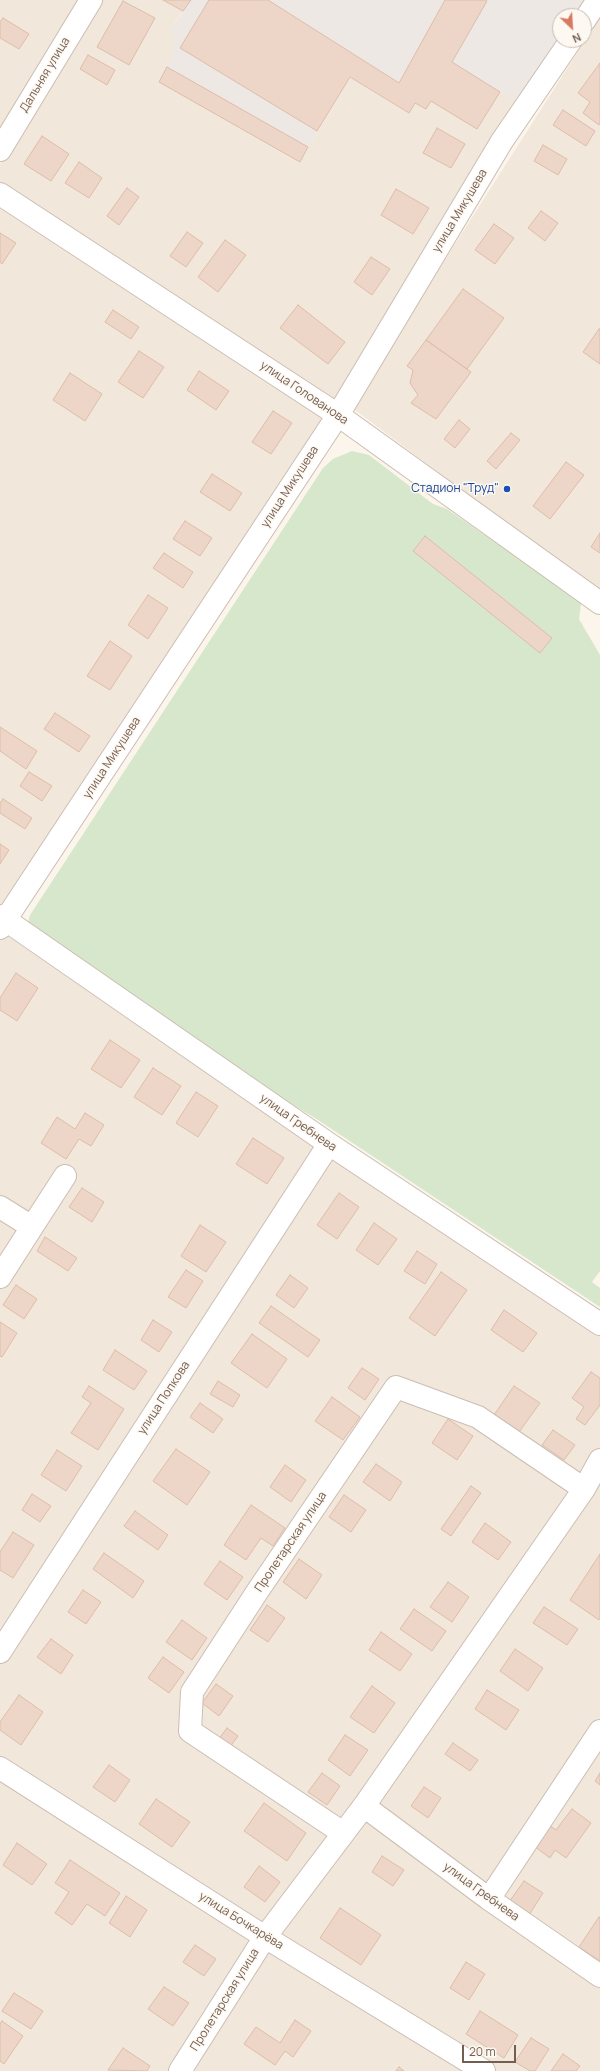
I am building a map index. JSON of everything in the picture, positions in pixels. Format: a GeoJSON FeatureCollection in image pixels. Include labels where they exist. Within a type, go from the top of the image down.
{"type":"FeatureCollection","features":[{"type":"Feature","properties":{"kind":"street","name":"Дальняя улица"},"geometry":{"type":"LineString","coordinates":[[0,150],[91,0]]}},
{"type":"Feature","properties":{"kind":"street"},"geometry":{"type":"LineString","coordinates":[[592,9],[598,0]]}},
{"type":"Feature","properties":{"kind":"street","name":"улица Микушева"},"geometry":{"type":"LineString","coordinates":[[2,921],[338,415],[502,141],[566,48]]}},
{"type":"Feature","properties":{"kind":"street","name":"улица Голованова"},"geometry":{"type":"LineString","coordinates":[[0,194],[338,415],[600,604]]}},
{"type":"Feature","properties":{"kind":"street","name":"улица Гребнева"},"geometry":{"type":"LineString","coordinates":[[2,921],[329,1144],[600,1324]]}},
{"type":"Feature","properties":{"kind":"street","name":"улица Попкова"},"geometry":{"type":"LineString","coordinates":[[0,1652],[329,1144]]}},
{"type":"Feature","properties":{"kind":"street"},"geometry":{"type":"LineString","coordinates":[[0,1277],[65,1176]]}},
{"type":"Feature","properties":{"kind":"street"},"geometry":{"type":"LineString","coordinates":[[0,1207],[32,1227]]}},
{"type":"Feature","properties":{"kind":"street","name":"Пролетарская улица"},"geometry":{"type":"LineString","coordinates":[[343,1833],[190,1731],[192,1692],[257,1592],[396,1387],[478,1417],[584,1489]]}},
{"type":"Feature","properties":{"kind":"street","name":"Пролетарская улица"},"geometry":{"type":"LineString","coordinates":[[180,2071],[265,1937],[364,1806],[584,1489],[600,1460]]}},
{"type":"Feature","properties":{"kind":"street"},"geometry":{"type":"LineString","coordinates":[[489,1899],[600,1731]]}},
{"type":"Feature","properties":{"kind":"street","name":"улица Бочкарёва"},"geometry":{"type":"LineString","coordinates":[[0,1768],[265,1937],[484,2071]]}},
{"type":"Feature","properties":{"kind":"street","name":"улица Гребнева"},"geometry":{"type":"LineString","coordinates":[[364,1806],[489,1899],[600,1976]]}},
{"type":"Feature","properties":{"kind":"shaded area"},"geometry":{"type":"Polygon","coordinates":[[[0,0],[85,0],[0,142],[0,0]]]}},
{"type":"Feature","properties":{"kind":"shaded area"},"geometry":{"type":"Polygon","coordinates":[[[102,0],[163,0],[183,11],[171,28],[176,45],[167,67],[300,162],[350,77],[408,113],[415,103],[500,92],[523,103],[338,401],[0,183],[0,164],[102,0]]]}},
{"type":"Feature","properties":{"kind":"shaded area"},"geometry":{"type":"Polygon","coordinates":[[[163,0],[591,0],[586,8],[552,8],[552,48],[555,48],[523,103],[500,92],[477,129],[431,101],[426,109],[415,103],[409,113],[350,77],[300,162],[159,82],[167,67],[175,45],[171,28],[183,12],[163,0]]]}},
{"type":"Feature","properties":{"kind":"shaded area"},"geometry":{"type":"Polygon","coordinates":[[[600,17],[600,593],[351,407],[580,48],[592,48],[592,30],[600,17]]]}},
{"type":"Feature","properties":{"kind":"shaded area"},"geometry":{"type":"Polygon","coordinates":[[[0,200],[331,416],[0,908],[0,200]]]}},
{"type":"Feature","properties":{"kind":"shaded area"},"geometry":{"type":"Polygon","coordinates":[[[5,924],[325,1145],[0,1648],[0,1285],[31,1223],[0,1202],[0,933],[5,924]]]}},
{"type":"Feature","properties":{"kind":"shaded area"},"geometry":{"type":"Polygon","coordinates":[[[329,1148],[600,1329],[600,1455],[583,1485],[479,1414],[394,1385],[190,1690],[187,1732],[339,1835],[264,1933],[0,1763],[0,1660],[329,1148]]]}},
{"type":"Feature","properties":{"kind":"shaded area"},"geometry":{"type":"Polygon","coordinates":[[[0,1209],[28,1227],[0,1271],[0,1209]]]}},
{"type":"Feature","properties":{"kind":"shaded area"},"geometry":{"type":"Polygon","coordinates":[[[397,1390],[477,1419],[580,1490],[343,1829],[193,1730],[196,1693],[397,1390]]]}},
{"type":"Feature","properties":{"kind":"shaded area"},"geometry":{"type":"Polygon","coordinates":[[[600,1471],[600,1973],[368,1805],[600,1471]]]}},
{"type":"Feature","properties":{"kind":"shaded area"},"geometry":{"type":"Polygon","coordinates":[[[0,1773],[258,1938],[169,2071],[0,2071],[0,1773]]]}},
{"type":"Feature","properties":{"kind":"shaded area"},"geometry":{"type":"Polygon","coordinates":[[[364,1809],[600,1979],[600,2071],[492,2071],[269,1935],[364,1809]]]}},
{"type":"Feature","properties":{"kind":"shaded area"},"geometry":{"type":"Polygon","coordinates":[[[265,1942],[471,2071],[178,2071],[265,1942]]]}},
{"type":"Feature","properties":{"kind":"green space"},"geometry":{"type":"Polygon","coordinates":[[[352,451],[369,455],[433,504],[447,509],[574,597],[582,597],[579,619],[600,655],[600,1271],[592,1282],[600,1288],[600,1307],[318,1120],[243,1074],[28,922],[30,915],[323,468],[333,459],[352,451]]]}},
{"type":"Feature","properties":{"kind":"building"},"geometry":{"type":"Polygon","coordinates":[[[163,0],[191,0],[183,11],[163,0]]]}},
{"type":"Feature","properties":{"kind":"building"},"geometry":{"type":"Polygon","coordinates":[[[209,0],[268,0],[399,83],[445,0],[485,0],[487,1],[452,62],[500,92],[477,129],[431,101],[426,109],[415,103],[409,113],[350,77],[317,131],[180,48],[209,0]]]}},
{"type":"Feature","properties":{"kind":"building"},"geometry":{"type":"Polygon","coordinates":[[[123,1],[155,18],[129,65],[97,47],[123,1]]]}},
{"type":"Feature","properties":{"kind":"building"},"geometry":{"type":"Polygon","coordinates":[[[3,18],[29,34],[19,49],[0,38],[0,22],[3,18]]]}},
{"type":"Feature","properties":{"kind":"building"},"geometry":{"type":"Polygon","coordinates":[[[88,55],[115,70],[107,85],[80,69],[88,55]]]}},
{"type":"Feature","properties":{"kind":"building"},"geometry":{"type":"Polygon","coordinates":[[[600,63],[599,125],[583,113],[590,102],[578,93],[600,63]]]}},
{"type":"Feature","properties":{"kind":"building"},"geometry":{"type":"Polygon","coordinates":[[[167,67],[308,147],[300,162],[159,82],[167,67]]]}},
{"type":"Feature","properties":{"kind":"building"},"geometry":{"type":"Polygon","coordinates":[[[563,110],[595,131],[586,146],[553,125],[563,110]]]}},
{"type":"Feature","properties":{"kind":"building"},"geometry":{"type":"Polygon","coordinates":[[[437,128],[465,144],[451,168],[423,153],[437,128]]]}},
{"type":"Feature","properties":{"kind":"building"},"geometry":{"type":"Polygon","coordinates":[[[42,136],[69,154],[51,181],[24,164],[42,136]]]}},
{"type":"Feature","properties":{"kind":"building"},"geometry":{"type":"Polygon","coordinates":[[[543,145],[567,159],[558,175],[534,161],[543,145]]]}},
{"type":"Feature","properties":{"kind":"building"},"geometry":{"type":"Polygon","coordinates":[[[79,162],[102,178],[89,198],[65,183],[79,162]]]}},
{"type":"Feature","properties":{"kind":"building"},"geometry":{"type":"Polygon","coordinates":[[[127,188],[139,197],[119,225],[107,216],[127,188]]]}},
{"type":"Feature","properties":{"kind":"building"},"geometry":{"type":"Polygon","coordinates":[[[396,189],[429,208],[413,234],[381,215],[396,189]]]}},
{"type":"Feature","properties":{"kind":"building"},"geometry":{"type":"Polygon","coordinates":[[[541,211],[558,223],[545,241],[528,228],[541,211]]]}},
{"type":"Feature","properties":{"kind":"building"},"geometry":{"type":"Polygon","coordinates":[[[494,224],[514,238],[495,264],[475,250],[494,224]]]}},
{"type":"Feature","properties":{"kind":"building"},"geometry":{"type":"Polygon","coordinates":[[[187,232],[203,243],[186,267],[170,256],[187,232]]]}},
{"type":"Feature","properties":{"kind":"building"},"geometry":{"type":"Polygon","coordinates":[[[0,233],[16,243],[2,264],[0,262],[0,233]]]}},
{"type":"Feature","properties":{"kind":"building"},"geometry":{"type":"Polygon","coordinates":[[[225,240],[246,255],[218,292],[198,277],[225,240]]]}},
{"type":"Feature","properties":{"kind":"building"},"geometry":{"type":"Polygon","coordinates":[[[371,257],[390,269],[372,295],[354,282],[371,257]]]}},
{"type":"Feature","properties":{"kind":"building"},"geometry":{"type":"Polygon","coordinates":[[[463,289],[504,318],[467,369],[426,340],[463,289]]]}},
{"type":"Feature","properties":{"kind":"building"},"geometry":{"type":"Polygon","coordinates":[[[298,305],[345,342],[328,364],[280,328],[298,305]]]}},
{"type":"Feature","properties":{"kind":"building"},"geometry":{"type":"Polygon","coordinates":[[[113,310],[139,327],[131,339],[105,322],[113,310]]]}},
{"type":"Feature","properties":{"kind":"building"},"geometry":{"type":"Polygon","coordinates":[[[600,329],[600,364],[583,352],[600,329]]]}},
{"type":"Feature","properties":{"kind":"building"},"geometry":{"type":"Polygon","coordinates":[[[426,340],[471,372],[436,419],[411,403],[418,395],[410,383],[413,370],[407,366],[426,340]]]}},
{"type":"Feature","properties":{"kind":"building"},"geometry":{"type":"Polygon","coordinates":[[[139,351],[164,367],[143,398],[118,382],[139,351]]]}},
{"type":"Feature","properties":{"kind":"building"},"geometry":{"type":"Polygon","coordinates":[[[199,371],[229,391],[216,410],[187,390],[199,371]]]}},
{"type":"Feature","properties":{"kind":"building"},"geometry":{"type":"Polygon","coordinates":[[[70,373],[102,394],[85,421],[53,400],[70,373]]]}},
{"type":"Feature","properties":{"kind":"building"},"geometry":{"type":"Polygon","coordinates":[[[273,411],[292,423],[271,454],[252,442],[273,411]]]}},
{"type":"Feature","properties":{"kind":"building"},"geometry":{"type":"Polygon","coordinates":[[[459,420],[470,429],[455,448],[444,439],[459,420]]]}},
{"type":"Feature","properties":{"kind":"building"},"geometry":{"type":"Polygon","coordinates":[[[511,433],[520,440],[496,469],[487,461],[511,433]]]}},
{"type":"Feature","properties":{"kind":"building"},"geometry":{"type":"Polygon","coordinates":[[[566,462],[584,475],[550,519],[533,506],[566,462]]]}},
{"type":"Feature","properties":{"kind":"building"},"geometry":{"type":"Polygon","coordinates":[[[212,474],[242,493],[230,511],[200,492],[212,474]]]}},
{"type":"Feature","properties":{"kind":"building"},"geometry":{"type":"Polygon","coordinates":[[[185,521],[212,538],[200,556],[173,539],[185,521]]]}},
{"type":"Feature","properties":{"kind":"building"},"geometry":{"type":"Polygon","coordinates":[[[600,533],[600,553],[591,547],[600,533]]]}},
{"type":"Feature","properties":{"kind":"building"},"geometry":{"type":"Polygon","coordinates":[[[425,536],[552,638],[540,653],[413,551],[425,536]]]}},
{"type":"Feature","properties":{"kind":"building"},"geometry":{"type":"Polygon","coordinates":[[[164,553],[193,572],[183,588],[153,568],[164,553]]]}},
{"type":"Feature","properties":{"kind":"building"},"geometry":{"type":"Polygon","coordinates":[[[148,595],[168,608],[148,639],[128,625],[148,595]]]}},
{"type":"Feature","properties":{"kind":"building"},"geometry":{"type":"Polygon","coordinates":[[[110,641],[132,656],[110,690],[87,676],[110,641]]]}},
{"type":"Feature","properties":{"kind":"building"},"geometry":{"type":"Polygon","coordinates":[[[55,713],[90,736],[79,752],[44,729],[55,713]]]}},
{"type":"Feature","properties":{"kind":"building"},"geometry":{"type":"Polygon","coordinates":[[[0,727],[37,751],[26,769],[0,751],[0,727]]]}},
{"type":"Feature","properties":{"kind":"building"},"geometry":{"type":"Polygon","coordinates":[[[29,772],[52,786],[42,801],[20,786],[29,772]]]}},
{"type":"Feature","properties":{"kind":"building"},"geometry":{"type":"Polygon","coordinates":[[[3,799],[32,818],[25,829],[0,813],[0,803],[3,799]]]}},
{"type":"Feature","properties":{"kind":"building"},"geometry":{"type":"Polygon","coordinates":[[[0,844],[9,850],[0,864],[0,844]]]}},
{"type":"Feature","properties":{"kind":"building"},"geometry":{"type":"Polygon","coordinates":[[[16,973],[38,988],[17,1021],[0,1010],[0,998],[16,973]]]}},
{"type":"Feature","properties":{"kind":"building"},"geometry":{"type":"Polygon","coordinates":[[[110,1040],[140,1060],[121,1088],[91,1069],[110,1040]]]}},
{"type":"Feature","properties":{"kind":"building"},"geometry":{"type":"Polygon","coordinates":[[[153,1068],[181,1086],[162,1115],[134,1097],[153,1068]]]}},
{"type":"Feature","properties":{"kind":"building"},"geometry":{"type":"Polygon","coordinates":[[[196,1092],[218,1106],[198,1137],[176,1123],[196,1092]]]}},
{"type":"Feature","properties":{"kind":"building"},"geometry":{"type":"Polygon","coordinates":[[[85,1113],[104,1125],[91,1146],[79,1139],[66,1159],[41,1143],[57,1117],[75,1129],[85,1113]]]}},
{"type":"Feature","properties":{"kind":"building"},"geometry":{"type":"Polygon","coordinates":[[[253,1138],[284,1158],[267,1184],[236,1164],[253,1138]]]}},
{"type":"Feature","properties":{"kind":"building"},"geometry":{"type":"Polygon","coordinates":[[[82,1188],[104,1202],[92,1222],[69,1207],[82,1188]]]}},
{"type":"Feature","properties":{"kind":"building"},"geometry":{"type":"Polygon","coordinates":[[[339,1193],[359,1207],[337,1239],[317,1225],[339,1193]]]}},
{"type":"Feature","properties":{"kind":"building"},"geometry":{"type":"Polygon","coordinates":[[[374,1223],[397,1239],[378,1265],[356,1250],[374,1223]]]}},
{"type":"Feature","properties":{"kind":"building"},"geometry":{"type":"Polygon","coordinates":[[[200,1225],[226,1242],[206,1272],[181,1256],[200,1225]]]}},
{"type":"Feature","properties":{"kind":"building"},"geometry":{"type":"Polygon","coordinates":[[[45,1237],[77,1258],[68,1271],[37,1251],[45,1237]]]}},
{"type":"Feature","properties":{"kind":"building"},"geometry":{"type":"Polygon","coordinates":[[[417,1251],[437,1264],[425,1284],[404,1271],[417,1251]]]}},
{"type":"Feature","properties":{"kind":"building"},"geometry":{"type":"Polygon","coordinates":[[[186,1270],[203,1281],[186,1308],[168,1297],[186,1270]]]}},
{"type":"Feature","properties":{"kind":"building"},"geometry":{"type":"Polygon","coordinates":[[[441,1272],[467,1290],[435,1336],[409,1318],[441,1272]]]}},
{"type":"Feature","properties":{"kind":"building"},"geometry":{"type":"Polygon","coordinates":[[[290,1275],[308,1288],[294,1308],[276,1295],[290,1275]]]}},
{"type":"Feature","properties":{"kind":"building"},"geometry":{"type":"Polygon","coordinates":[[[16,1285],[37,1299],[24,1319],[3,1305],[16,1285]]]}},
{"type":"Feature","properties":{"kind":"building"},"geometry":{"type":"Polygon","coordinates":[[[271,1306],[320,1340],[308,1357],[259,1323],[271,1306]]]}},
{"type":"Feature","properties":{"kind":"building"},"geometry":{"type":"Polygon","coordinates":[[[504,1310],[537,1333],[523,1352],[491,1330],[504,1310]]]}},
{"type":"Feature","properties":{"kind":"building"},"geometry":{"type":"Polygon","coordinates":[[[153,1320],[172,1332],[159,1352],[141,1340],[153,1320]]]}},
{"type":"Feature","properties":{"kind":"building"},"geometry":{"type":"Polygon","coordinates":[[[0,1322],[17,1333],[2,1357],[0,1356],[0,1322]]]}},
{"type":"Feature","properties":{"kind":"building"},"geometry":{"type":"Polygon","coordinates":[[[252,1334],[287,1359],[267,1388],[231,1363],[252,1334]]]}},
{"type":"Feature","properties":{"kind":"building"},"geometry":{"type":"Polygon","coordinates":[[[115,1350],[147,1371],[134,1390],[103,1370],[115,1350]]]}},
{"type":"Feature","properties":{"kind":"building"},"geometry":{"type":"Polygon","coordinates":[[[362,1368],[379,1379],[365,1400],[348,1388],[362,1368]]]}},
{"type":"Feature","properties":{"kind":"building"},"geometry":{"type":"Polygon","coordinates":[[[591,1372],[600,1378],[600,1405],[585,1425],[576,1419],[584,1407],[572,1398],[591,1372]]]}},
{"type":"Feature","properties":{"kind":"building"},"geometry":{"type":"Polygon","coordinates":[[[218,1381],[240,1395],[233,1407],[210,1394],[218,1381]]]}},
{"type":"Feature","properties":{"kind":"building"},"geometry":{"type":"Polygon","coordinates":[[[89,1386],[124,1409],[98,1450],[71,1433],[91,1403],[82,1397],[89,1386]]]}},
{"type":"Feature","properties":{"kind":"building"},"geometry":{"type":"Polygon","coordinates":[[[514,1386],[540,1403],[519,1432],[494,1415],[514,1386]]]}},
{"type":"Feature","properties":{"kind":"building"},"geometry":{"type":"Polygon","coordinates":[[[332,1397],[360,1417],[343,1440],[315,1421],[332,1397]]]}},
{"type":"Feature","properties":{"kind":"building"},"geometry":{"type":"Polygon","coordinates":[[[200,1403],[223,1419],[213,1433],[190,1417],[200,1403]]]}},
{"type":"Feature","properties":{"kind":"building"},"geometry":{"type":"Polygon","coordinates":[[[448,1419],[473,1436],[457,1460],[432,1443],[448,1419]]]}},
{"type":"Feature","properties":{"kind":"building"},"geometry":{"type":"Polygon","coordinates":[[[553,1430],[575,1445],[564,1460],[542,1445],[553,1430]]]}},
{"type":"Feature","properties":{"kind":"building"},"geometry":{"type":"Polygon","coordinates":[[[176,1449],[210,1472],[187,1505],[153,1481],[176,1449]]]}},
{"type":"Feature","properties":{"kind":"building"},"geometry":{"type":"Polygon","coordinates":[[[57,1450],[82,1466],[66,1491],[41,1475],[57,1450]]]}},
{"type":"Feature","properties":{"kind":"building"},"geometry":{"type":"Polygon","coordinates":[[[376,1464],[402,1482],[390,1501],[363,1482],[376,1464]]]}},
{"type":"Feature","properties":{"kind":"building"},"geometry":{"type":"Polygon","coordinates":[[[285,1465],[306,1480],[291,1502],[270,1487],[285,1465]]]}},
{"type":"Feature","properties":{"kind":"building"},"geometry":{"type":"Polygon","coordinates":[[[471,1486],[481,1493],[451,1536],[441,1529],[471,1486]]]}},
{"type":"Feature","properties":{"kind":"building"},"geometry":{"type":"Polygon","coordinates":[[[32,1494],[51,1506],[40,1522],[22,1510],[32,1494]]]}},
{"type":"Feature","properties":{"kind":"building"},"geometry":{"type":"Polygon","coordinates":[[[344,1495],[366,1510],[351,1532],[329,1517],[344,1495]]]}},
{"type":"Feature","properties":{"kind":"building"},"geometry":{"type":"Polygon","coordinates":[[[251,1505],[285,1528],[273,1546],[261,1538],[246,1560],[224,1545],[251,1505]]]}},
{"type":"Feature","properties":{"kind":"building"},"geometry":{"type":"Polygon","coordinates":[[[135,1511],[168,1535],[158,1550],[124,1526],[135,1511]]]}},
{"type":"Feature","properties":{"kind":"building"},"geometry":{"type":"Polygon","coordinates":[[[485,1523],[511,1542],[498,1560],[472,1542],[485,1523]]]}},
{"type":"Feature","properties":{"kind":"building"},"geometry":{"type":"Polygon","coordinates":[[[13,1532],[34,1545],[13,1578],[0,1570],[0,1552],[13,1532]]]}},
{"type":"Feature","properties":{"kind":"building"},"geometry":{"type":"Polygon","coordinates":[[[104,1553],[144,1581],[133,1598],[93,1569],[104,1553]]]}},
{"type":"Feature","properties":{"kind":"building"},"geometry":{"type":"Polygon","coordinates":[[[600,1554],[600,1618],[599,1620],[570,1600],[600,1554]]]}},
{"type":"Feature","properties":{"kind":"building"},"geometry":{"type":"Polygon","coordinates":[[[299,1559],[322,1575],[306,1599],[283,1582],[299,1559]]]}},
{"type":"Feature","properties":{"kind":"building"},"geometry":{"type":"Polygon","coordinates":[[[220,1561],[243,1577],[227,1600],[204,1584],[220,1561]]]}},
{"type":"Feature","properties":{"kind":"building"},"geometry":{"type":"Polygon","coordinates":[[[448,1582],[469,1597],[452,1622],[430,1607],[448,1582]]]}},
{"type":"Feature","properties":{"kind":"building"},"geometry":{"type":"Polygon","coordinates":[[[83,1590],[101,1602],[86,1624],[68,1612],[83,1590]]]}},
{"type":"Feature","properties":{"kind":"building"},"geometry":{"type":"Polygon","coordinates":[[[267,1605],[285,1618],[268,1642],[250,1630],[267,1605]]]}},
{"type":"Feature","properties":{"kind":"building"},"geometry":{"type":"Polygon","coordinates":[[[544,1607],[578,1629],[567,1645],[533,1623],[544,1607]]]}},
{"type":"Feature","properties":{"kind":"building"},"geometry":{"type":"Polygon","coordinates":[[[414,1609],[446,1631],[432,1651],[400,1629],[414,1609]]]}},
{"type":"Feature","properties":{"kind":"building"},"geometry":{"type":"Polygon","coordinates":[[[182,1620],[207,1638],[192,1660],[166,1642],[182,1620]]]}},
{"type":"Feature","properties":{"kind":"building"},"geometry":{"type":"Polygon","coordinates":[[[381,1632],[412,1654],[400,1671],[369,1650],[381,1632]]]}},
{"type":"Feature","properties":{"kind":"building"},"geometry":{"type":"Polygon","coordinates":[[[51,1639],[73,1655],[61,1674],[37,1657],[51,1639]]]}},
{"type":"Feature","properties":{"kind":"building"},"geometry":{"type":"Polygon","coordinates":[[[515,1649],[543,1668],[528,1691],[500,1671],[515,1649]]]}},
{"type":"Feature","properties":{"kind":"building"},"geometry":{"type":"Polygon","coordinates":[[[163,1657],[184,1672],[169,1693],[148,1678],[163,1657]]]}},
{"type":"Feature","properties":{"kind":"building"},"geometry":{"type":"Polygon","coordinates":[[[216,1684],[233,1696],[219,1716],[202,1703],[216,1684]]]}},
{"type":"Feature","properties":{"kind":"building"},"geometry":{"type":"Polygon","coordinates":[[[372,1686],[395,1703],[374,1733],[350,1717],[372,1686]]]}},
{"type":"Feature","properties":{"kind":"building"},"geometry":{"type":"Polygon","coordinates":[[[487,1690],[519,1710],[506,1730],[475,1709],[487,1690]]]}},
{"type":"Feature","properties":{"kind":"building"},"geometry":{"type":"Polygon","coordinates":[[[19,1695],[43,1712],[21,1745],[0,1730],[0,1722],[19,1695]]]}},
{"type":"Feature","properties":{"kind":"building"},"geometry":{"type":"Polygon","coordinates":[[[227,1728],[238,1736],[230,1747],[218,1740],[227,1728]]]}},
{"type":"Feature","properties":{"kind":"building"},"geometry":{"type":"Polygon","coordinates":[[[345,1735],[368,1750],[350,1776],[328,1760],[345,1735]]]}},
{"type":"Feature","properties":{"kind":"building"},"geometry":{"type":"Polygon","coordinates":[[[453,1743],[478,1760],[470,1771],[445,1754],[453,1743]]]}},
{"type":"Feature","properties":{"kind":"building"},"geometry":{"type":"Polygon","coordinates":[[[109,1765],[130,1780],[115,1802],[93,1787],[109,1765]]]}},
{"type":"Feature","properties":{"kind":"building"},"geometry":{"type":"Polygon","coordinates":[[[322,1773],[340,1786],[327,1805],[308,1792],[322,1773]]]}},
{"type":"Feature","properties":{"kind":"building"},"geometry":{"type":"Polygon","coordinates":[[[600,1773],[600,1785],[595,1781],[600,1773]]]}},
{"type":"Feature","properties":{"kind":"building"},"geometry":{"type":"Polygon","coordinates":[[[424,1787],[441,1798],[428,1818],[411,1806],[424,1787]]]}},
{"type":"Feature","properties":{"kind":"building"},"geometry":{"type":"Polygon","coordinates":[[[156,1799],[190,1822],[172,1847],[139,1824],[156,1799]]]}},
{"type":"Feature","properties":{"kind":"building"},"geometry":{"type":"Polygon","coordinates":[[[264,1803],[306,1833],[287,1861],[244,1831],[264,1803]]]}},
{"type":"Feature","properties":{"kind":"building"},"geometry":{"type":"Polygon","coordinates":[[[572,1809],[591,1823],[566,1858],[555,1850],[550,1858],[534,1846],[549,1825],[556,1830],[572,1809]]]}},
{"type":"Feature","properties":{"kind":"building"},"geometry":{"type":"Polygon","coordinates":[[[17,1843],[47,1864],[32,1885],[3,1865],[17,1843]]]}},
{"type":"Feature","properties":{"kind":"building"},"geometry":{"type":"Polygon","coordinates":[[[382,1856],[404,1870],[393,1886],[372,1872],[382,1856]]]}},
{"type":"Feature","properties":{"kind":"building"},"geometry":{"type":"Polygon","coordinates":[[[70,1860],[120,1893],[105,1916],[87,1904],[72,1925],[55,1913],[69,1892],[55,1883],[70,1860]]]}},
{"type":"Feature","properties":{"kind":"building"},"geometry":{"type":"Polygon","coordinates":[[[259,1866],[280,1882],[265,1902],[244,1887],[259,1866]]]}},
{"type":"Feature","properties":{"kind":"building"},"geometry":{"type":"Polygon","coordinates":[[[524,1881],[543,1893],[529,1915],[509,1902],[524,1881]]]}},
{"type":"Feature","properties":{"kind":"building"},"geometry":{"type":"Polygon","coordinates":[[[126,1896],[147,1910],[130,1937],[109,1923],[126,1896]]]}},
{"type":"Feature","properties":{"kind":"building"},"geometry":{"type":"Polygon","coordinates":[[[340,1908],[381,1935],[361,1965],[320,1938],[340,1908]]]}},
{"type":"Feature","properties":{"kind":"building"},"geometry":{"type":"Polygon","coordinates":[[[599,1917],[600,1918],[600,1961],[579,1947],[599,1917]]]}},
{"type":"Feature","properties":{"kind":"building"},"geometry":{"type":"Polygon","coordinates":[[[195,1945],[216,1959],[204,1976],[183,1962],[195,1945]]]}},
{"type":"Feature","properties":{"kind":"building"},"geometry":{"type":"Polygon","coordinates":[[[466,1962],[485,1974],[469,2000],[450,1988],[466,1962]]]}},
{"type":"Feature","properties":{"kind":"building"},"geometry":{"type":"Polygon","coordinates":[[[164,1987],[189,2003],[173,2026],[148,2009],[164,1987]]]}},
{"type":"Feature","properties":{"kind":"building"},"geometry":{"type":"Polygon","coordinates":[[[14,1993],[43,2011],[31,2029],[2,2011],[14,1993]]]}},
{"type":"Feature","properties":{"kind":"building"},"geometry":{"type":"Polygon","coordinates":[[[480,2011],[518,2035],[504,2058],[466,2034],[480,2011]]]}},
{"type":"Feature","properties":{"kind":"building"},"geometry":{"type":"Polygon","coordinates":[[[295,2020],[311,2031],[293,2057],[285,2051],[275,2065],[244,2044],[256,2027],[280,2043],[295,2020]]]}},
{"type":"Feature","properties":{"kind":"building"},"geometry":{"type":"Polygon","coordinates":[[[2,2021],[23,2036],[4,2064],[0,2061],[0,2024],[2,2021]]]}},
{"type":"Feature","properties":{"kind":"building"},"geometry":{"type":"Polygon","coordinates":[[[531,2038],[549,2049],[535,2071],[530,2071],[515,2062],[531,2038]]]}},
{"type":"Feature","properties":{"kind":"building"},"geometry":{"type":"Polygon","coordinates":[[[123,2048],[150,2066],[147,2071],[108,2070],[123,2048]]]}},
{"type":"Feature","properties":{"kind":"building"},"geometry":{"type":"Polygon","coordinates":[[[563,2054],[580,2066],[576,2071],[551,2071],[563,2054]]]}},
{"type":"Feature","properties":{"kind":"building"},"geometry":{"type":"Polygon","coordinates":[[[399,2067],[404,2071],[396,2071],[399,2067]]]}},
{"type":"Feature","properties":{"kind":"place","name":"Стадион \"Труд\""},"geometry":{"type":"Point","coordinates":[507,489]}}]}
